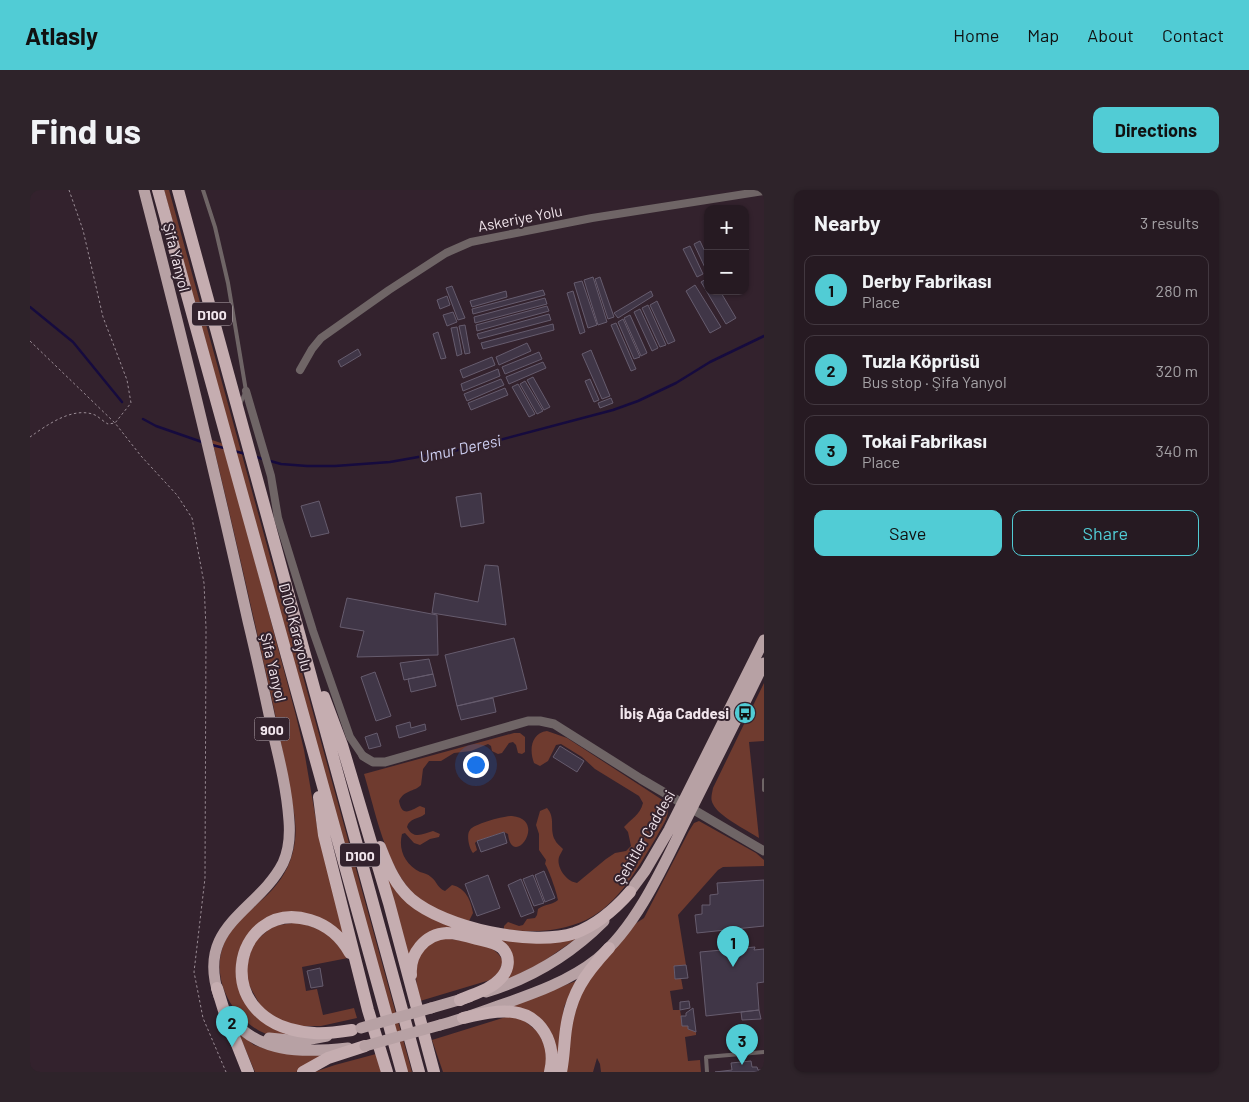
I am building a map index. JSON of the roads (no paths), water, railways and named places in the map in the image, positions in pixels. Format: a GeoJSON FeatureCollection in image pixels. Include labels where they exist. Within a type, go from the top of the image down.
{"type":"FeatureCollection","features":[{"type":"Feature","properties":{"kind":"highway","name":"D100 Karayolu"},"geometry":{"type":"LineString","coordinates":[[158,190],[402,1072]]}},
{"type":"Feature","properties":{"kind":"highway","name":"D100 Karayolu"},"geometry":{"type":"LineString","coordinates":[[178,190],[419,1072]]}},
{"type":"Feature","properties":{"kind":"highway"},"geometry":{"type":"LineString","coordinates":[[301,639],[342,745],[389,903],[435,1072]]}},
{"type":"Feature","properties":{"kind":"highway"},"geometry":{"type":"LineString","coordinates":[[313,750],[324,834],[361,982],[386,1070]]}},
{"type":"Feature","properties":{"kind":"highway"},"geometry":{"type":"LineString","coordinates":[[354,787],[394,880],[421,907],[449,920],[510,936],[553,937],[575,933],[593,924],[608,914],[630,892]]}},
{"type":"Feature","properties":{"kind":"highway"},"geometry":{"type":"LineString","coordinates":[[357,1029],[322,1033],[304,1032],[272,1022],[260,1012],[246,994],[241,979],[241,963],[250,941],[266,926],[288,918],[304,919],[329,930],[342,942],[354,961],[361,982]]}},
{"type":"Feature","properties":{"kind":"highway"},"geometry":{"type":"LineString","coordinates":[[414,994],[410,971],[413,958],[424,943],[434,936],[453,933],[491,942],[502,949],[508,964],[501,979],[486,989],[460,1000]]}},
{"type":"Feature","properties":{"kind":"highway"},"geometry":{"type":"LineString","coordinates":[[562,1072],[566,1028],[572,998],[590,970],[609,948]]}},
{"type":"Feature","properties":{"kind":"highway"},"geometry":{"type":"LineString","coordinates":[[217,988],[224,1014],[248,1072]]}},
{"type":"Feature","properties":{"kind":"highway"},"geometry":{"type":"LineString","coordinates":[[463,1018],[504,1011],[527,1016],[539,1026],[548,1039],[552,1053],[550,1072]]}},
{"type":"Feature","properties":{"kind":"highway"},"geometry":{"type":"LineString","coordinates":[[303,1072],[328,1058],[365,1046]]}},
{"type":"Feature","properties":{"kind":"main road","name":"Şifa Yanyol"},"geometry":{"type":"LineString","coordinates":[[144,190],[209,450],[278,756],[289,821],[288,846],[280,868],[265,887],[234,917],[219,943],[214,968],[217,988],[224,1007],[246,1034],[262,1043],[277,1048],[331,1050],[365,1046],[440,1025]]}},
{"type":"Feature","properties":{"kind":"main road","name":"Şehitler Caddesi"},"geometry":{"type":"LineString","coordinates":[[440,1025],[524,997],[562,980],[588,965],[609,948],[626,928],[642,903],[764,640]]}},
{"type":"Feature","properties":{"kind":"main road","name":"Şehitler Caddesi"},"geometry":{"type":"LineString","coordinates":[[217,988],[226,1005],[254,1031],[266,1037],[300,1041],[357,1029],[460,1000],[519,980],[552,963],[593,932],[630,892],[687,805],[764,663]]}},
{"type":"Feature","properties":{"kind":"street","name":"Askeriye Yolu"},"geometry":{"type":"LineString","coordinates":[[300,370],[321,338],[446,253],[471,242],[592,218],[764,191]]}},
{"type":"Feature","properties":{"kind":"street"},"geometry":{"type":"LineString","coordinates":[[246,391],[268,465],[278,518],[313,631],[350,737],[363,756],[373,762],[384,762],[528,721],[554,724],[641,779],[764,851]]}},
{"type":"Feature","properties":{"kind":"lane"},"geometry":{"type":"LineString","coordinates":[[203,190],[228,283],[246,391],[238,409]]}},
{"type":"Feature","properties":{"kind":"lane"},"geometry":{"type":"LineString","coordinates":[[764,780],[764,790]]}},
{"type":"Feature","properties":{"kind":"lane"},"geometry":{"type":"LineString","coordinates":[[764,845],[764,851]]}},
{"type":"Feature","properties":{"kind":"lane"},"geometry":{"type":"LineString","coordinates":[[707,1072],[706,1057],[764,1052]]}},
{"type":"Feature","properties":{"kind":"waterway","name":"Umur Deresi"},"geometry":{"type":"LineString","coordinates":[[30,307],[73,342],[122,402]]}},
{"type":"Feature","properties":{"kind":"waterway","name":"Umur Deresi"},"geometry":{"type":"LineString","coordinates":[[256,457],[281,464],[335,466],[390,462],[469,448],[613,410],[638,401],[676,383],[710,362],[764,336]]}},
{"type":"Feature","properties":{"kind":"waterway","name":"Umur Deresi"},"geometry":{"type":"LineString","coordinates":[[143,419],[156,426],[202,442]]}},
{"type":"Feature","properties":{"kind":"waterway","name":"Umur Deresi"},"geometry":{"type":"LineString","coordinates":[[212,445],[224,448]]}},
{"type":"Feature","properties":{"kind":"waterway","name":"Umur Deresi"},"geometry":{"type":"LineString","coordinates":[[234,451],[246,454]]}},
{"type":"Feature","properties":{"kind":"place","name":"İbiş Ağa Caddesi"},"geometry":{"type":"Point","coordinates":[745,713]}},
{"type":"Feature","properties":{"kind":"place","name":"Derby Fabrikası"},"geometry":{"type":"Point","coordinates":[733,967]}},
{"type":"Feature","properties":{"kind":"place","name":"Tuzla Köprüsü"},"geometry":{"type":"Point","coordinates":[232,1047]}},
{"type":"Feature","properties":{"kind":"place","name":"Tokai Fabrikası"},"geometry":{"type":"Point","coordinates":[742,1065]}}]}
